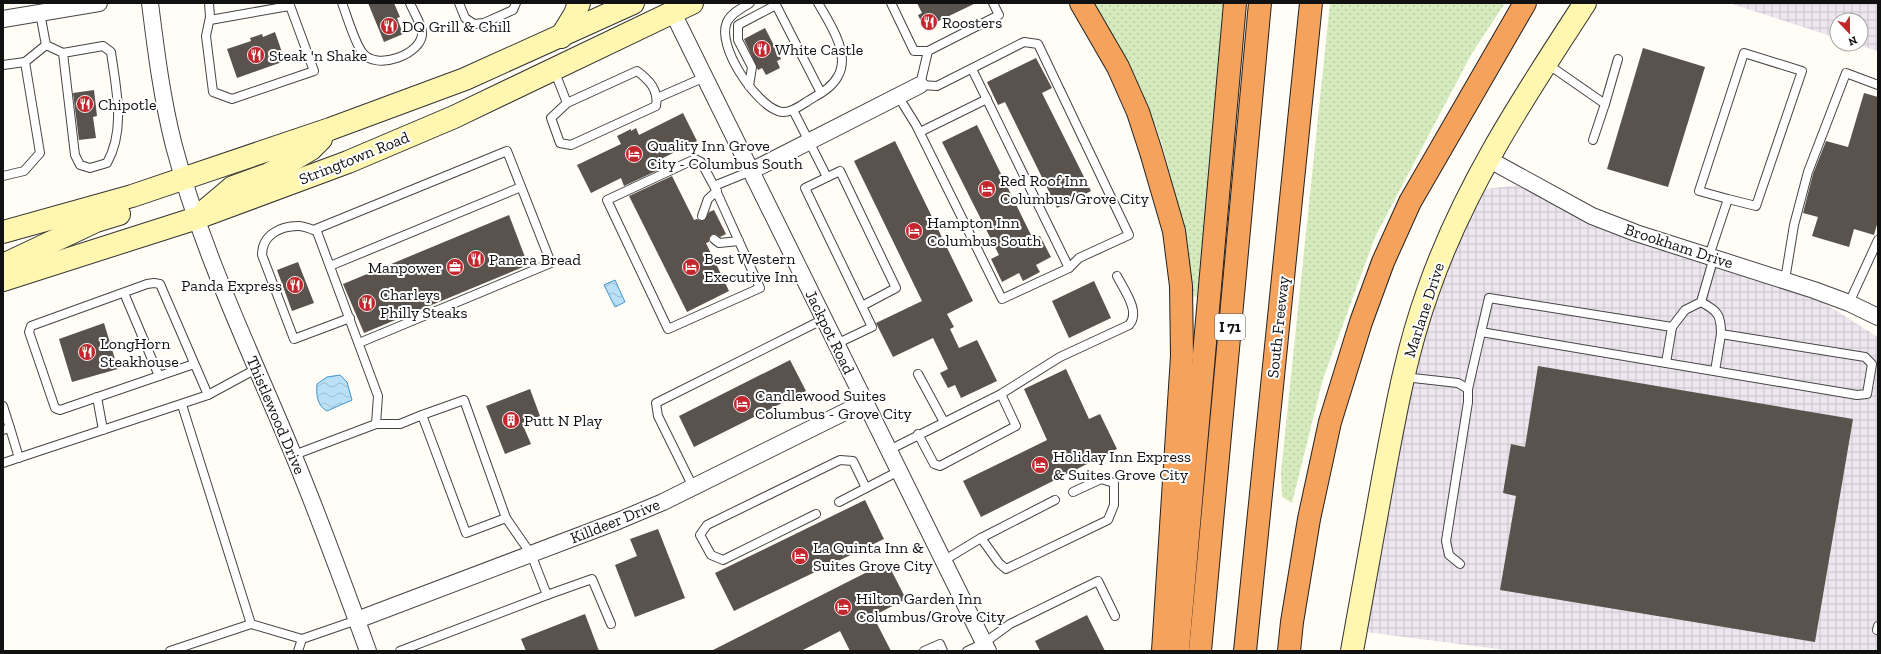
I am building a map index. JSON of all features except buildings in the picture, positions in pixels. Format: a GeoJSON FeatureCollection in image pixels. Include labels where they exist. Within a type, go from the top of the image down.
{"type":"FeatureCollection","features":[{"type":"Feature","properties":{"kind":"highway"},"geometry":{"type":"LineString","coordinates":[[1081,3],[1118,67],[1138,112],[1174,231],[1181,286],[1182,356],[1163,651]]}},
{"type":"Feature","properties":{"kind":"highway","name":"I 71"},"geometry":{"type":"LineString","coordinates":[[1178,651],[1235,3]]}},
{"type":"Feature","properties":{"kind":"highway","name":"I 71"},"geometry":{"type":"LineString","coordinates":[[1200,651],[1260,3]]}},
{"type":"Feature","properties":{"kind":"highway","name":"South Freeway"},"geometry":{"type":"LineString","coordinates":[[1245,651],[1311,3]]}},
{"type":"Feature","properties":{"kind":"highway"},"geometry":{"type":"LineString","coordinates":[[1289,651],[1292,622],[1309,519],[1330,422],[1360,322],[1410,202],[1525,3]]}},
{"type":"Feature","properties":{"kind":"highway"},"geometry":{"type":"LineString","coordinates":[[1282,651],[1292,622]]}},
{"type":"Feature","properties":{"kind":"main road"},"geometry":{"type":"LineString","coordinates":[[560,37],[575,14],[579,3]]}},
{"type":"Feature","properties":{"kind":"main road","name":"Stringtown Road"},"geometry":{"type":"LineString","coordinates":[[3,232],[132,196],[330,129],[465,79],[633,3]]}},
{"type":"Feature","properties":{"kind":"main road","name":"Marlane Drive"},"geometry":{"type":"LineString","coordinates":[[1352,651],[1403,377],[1414,334],[1428,290],[1453,229],[1488,159],[1517,106],[1585,3]]}},
{"type":"Feature","properties":{"kind":"main road","name":"Stringtown Road"},"geometry":{"type":"LineString","coordinates":[[3,280],[197,218],[348,162],[454,116],[680,6]]}},
{"type":"Feature","properties":{"kind":"main road"},"geometry":{"type":"LineString","coordinates":[[197,218],[233,187],[269,174],[311,149],[330,129]]}},
{"type":"Feature","properties":{"kind":"main road"},"geometry":{"type":"LineString","coordinates":[[3,264],[96,221],[155,204],[184,179]]}},
{"type":"Feature","properties":{"kind":"street"},"geometry":{"type":"LineString","coordinates":[[3,19],[99,3]]}},
{"type":"Feature","properties":{"kind":"street","name":"Thistlewood Drive"},"geometry":{"type":"LineString","coordinates":[[150,3],[158,67],[165,107],[184,179],[197,218],[256,369],[294,455],[368,651]]}},
{"type":"Feature","properties":{"kind":"street","name":"Jackpot Road"},"geometry":{"type":"LineString","coordinates":[[680,6],[705,77],[986,647]]}},
{"type":"Feature","properties":{"kind":"street"},"geometry":{"type":"LineString","coordinates":[[751,171],[920,85]]}},
{"type":"Feature","properties":{"kind":"street","name":"Brookham Drive"},"geometry":{"type":"LineString","coordinates":[[1488,159],[1592,216],[1636,233],[1785,280],[1849,303],[1878,317]]}},
{"type":"Feature","properties":{"kind":"street","name":"Killdeer Drive"},"geometry":{"type":"LineString","coordinates":[[357,620],[618,521],[693,487],[865,402]]}},
{"type":"Feature","properties":{"kind":"lane"},"geometry":{"type":"LineString","coordinates":[[209,3],[210,20],[206,36],[213,92],[232,99],[314,71],[289,5],[210,20]]}},
{"type":"Feature","properties":{"kind":"lane"},"geometry":{"type":"LineString","coordinates":[[342,3],[362,53],[374,61],[385,62],[407,54],[420,43],[422,31],[410,3]]}},
{"type":"Feature","properties":{"kind":"lane"},"geometry":{"type":"LineString","coordinates":[[459,3],[465,18],[474,24],[484,23],[513,10],[516,3]]}},
{"type":"Feature","properties":{"kind":"lane"},"geometry":{"type":"LineString","coordinates":[[750,3],[734,13],[727,22],[725,32],[726,44],[754,94],[767,106],[779,112],[793,110],[828,89],[839,76],[842,60],[830,26],[818,3]]}},
{"type":"Feature","properties":{"kind":"lane"},"geometry":{"type":"LineString","coordinates":[[890,3],[914,51],[928,51],[999,15],[994,3]]}},
{"type":"Feature","properties":{"kind":"lane"},"geometry":{"type":"LineString","coordinates":[[749,86],[752,67],[738,40],[738,25],[776,4],[821,93]]}},
{"type":"Feature","properties":{"kind":"lane"},"geometry":{"type":"LineString","coordinates":[[40,12],[46,45]]}},
{"type":"Feature","properties":{"kind":"lane"},"geometry":{"type":"LineString","coordinates":[[898,96],[920,132],[1002,299],[1069,268],[1079,258],[1129,235],[1038,44],[1024,42],[937,86],[920,85],[928,51]]}},
{"type":"Feature","properties":{"kind":"lane"},"geometry":{"type":"LineString","coordinates":[[46,45],[62,53],[103,46],[111,52],[119,115],[113,152],[107,164],[90,168],[80,165],[75,155],[62,53]]}},
{"type":"Feature","properties":{"kind":"lane"},"geometry":{"type":"LineString","coordinates":[[3,65],[25,62],[46,45]]}},
{"type":"Feature","properties":{"kind":"lane"},"geometry":{"type":"LineString","coordinates":[[1744,53],[1802,71],[1756,206],[1728,199],[1699,191],[1744,53]]}},
{"type":"Feature","properties":{"kind":"lane"},"geometry":{"type":"LineString","coordinates":[[1592,140],[1605,104],[1618,59]]}},
{"type":"Feature","properties":{"kind":"lane"},"geometry":{"type":"LineString","coordinates":[[3,176],[24,171],[40,153],[25,62]]}},
{"type":"Feature","properties":{"kind":"lane"},"geometry":{"type":"LineString","coordinates":[[1546,63],[1605,104]]}},
{"type":"Feature","properties":{"kind":"lane"},"geometry":{"type":"LineString","coordinates":[[553,69],[567,103]]}},
{"type":"Feature","properties":{"kind":"lane"},"geometry":{"type":"LineString","coordinates":[[972,69],[1069,268]]}},
{"type":"Feature","properties":{"kind":"lane"},"geometry":{"type":"LineString","coordinates":[[637,71],[649,80],[657,98],[656,106],[571,145],[560,143],[551,118],[567,103],[637,71]]}},
{"type":"Feature","properties":{"kind":"lane"},"geometry":{"type":"LineString","coordinates":[[1785,280],[1794,225],[1808,172],[1846,74],[1878,85]]}},
{"type":"Feature","properties":{"kind":"lane"},"geometry":{"type":"LineString","coordinates":[[657,98],[705,77]]}},
{"type":"Feature","properties":{"kind":"lane"},"geometry":{"type":"LineString","coordinates":[[920,132],[986,99]]}},
{"type":"Feature","properties":{"kind":"lane"},"geometry":{"type":"LineString","coordinates":[[793,110],[827,177]]}},
{"type":"Feature","properties":{"kind":"lane"},"geometry":{"type":"LineString","coordinates":[[316,231],[316,229],[507,150],[551,263],[359,343]]}},
{"type":"Feature","properties":{"kind":"lane"},"geometry":{"type":"LineString","coordinates":[[695,159],[702,162],[739,241],[760,288],[668,329],[608,200],[695,159]]}},
{"type":"Feature","properties":{"kind":"lane"},"geometry":{"type":"LineString","coordinates":[[702,216],[708,199],[715,189],[751,171]]}},
{"type":"Feature","properties":{"kind":"lane"},"geometry":{"type":"LineString","coordinates":[[836,344],[872,327],[805,188],[840,171],[896,288],[862,306]]}},
{"type":"Feature","properties":{"kind":"lane"},"geometry":{"type":"LineString","coordinates":[[330,266],[521,187]]}},
{"type":"Feature","properties":{"kind":"lane"},"geometry":{"type":"LineString","coordinates":[[1666,363],[1672,327],[1686,310],[1701,302],[1711,256],[1728,199]]}},
{"type":"Feature","properties":{"kind":"lane"},"geometry":{"type":"LineString","coordinates":[[316,231],[300,226],[287,227],[271,234],[264,243],[262,255],[294,339],[350,318]]}},
{"type":"Feature","properties":{"kind":"lane"},"geometry":{"type":"LineString","coordinates":[[316,231],[350,318],[378,396],[376,424]]}},
{"type":"Feature","properties":{"kind":"lane"},"geometry":{"type":"LineString","coordinates":[[714,239],[719,243],[739,241]]}},
{"type":"Feature","properties":{"kind":"lane"},"geometry":{"type":"LineString","coordinates":[[1849,303],[1878,240]]}},
{"type":"Feature","properties":{"kind":"lane"},"geometry":{"type":"LineString","coordinates":[[888,450],[1001,394],[1060,357],[1128,325],[1133,320],[1134,312],[1117,276]]}},
{"type":"Feature","properties":{"kind":"lane"},"geometry":{"type":"LineString","coordinates":[[194,364],[60,410],[55,408],[29,332],[31,326],[147,284],[160,284],[208,395]]}},
{"type":"Feature","properties":{"kind":"lane"},"geometry":{"type":"LineString","coordinates":[[124,293],[159,376]]}},
{"type":"Feature","properties":{"kind":"lane"},"geometry":{"type":"LineString","coordinates":[[1460,564],[1449,555],[1446,540],[1468,402],[1468,389],[1490,298],[1672,327]]}},
{"type":"Feature","properties":{"kind":"lane"},"geometry":{"type":"LineString","coordinates":[[1701,302],[1712,308],[1721,320],[1721,334],[1715,371]]}},
{"type":"Feature","properties":{"kind":"lane"},"geometry":{"type":"LineString","coordinates":[[693,487],[658,416],[656,403],[824,320]]}},
{"type":"Feature","properties":{"kind":"lane"},"geometry":{"type":"LineString","coordinates":[[1481,332],[1857,395],[1867,394],[1872,364],[1865,357],[1721,334]]}},
{"type":"Feature","properties":{"kind":"lane"},"geometry":{"type":"LineString","coordinates":[[3,463],[182,405],[208,395],[256,369]]}},
{"type":"Feature","properties":{"kind":"lane"},"geometry":{"type":"LineString","coordinates":[[918,374],[944,422]]}},
{"type":"Feature","properties":{"kind":"lane"},"geometry":{"type":"LineString","coordinates":[[1403,377],[1458,383],[1468,389]]}},
{"type":"Feature","properties":{"kind":"lane"},"geometry":{"type":"LineString","coordinates":[[918,434],[934,464],[940,466],[1016,426],[1001,394]]}},
{"type":"Feature","properties":{"kind":"lane"},"geometry":{"type":"LineString","coordinates":[[97,397],[103,430]]}},
{"type":"Feature","properties":{"kind":"lane"},"geometry":{"type":"LineString","coordinates":[[294,455],[376,424],[400,424],[464,400],[506,518],[531,554],[547,595]]}},
{"type":"Feature","properties":{"kind":"lane"},"geometry":{"type":"LineString","coordinates":[[182,405],[251,624]]}},
{"type":"Feature","properties":{"kind":"lane"},"geometry":{"type":"LineString","coordinates":[[3,406],[6,429],[20,458]]}},
{"type":"Feature","properties":{"kind":"lane"},"geometry":{"type":"LineString","coordinates":[[422,415],[466,533],[506,518]]}},
{"type":"Feature","properties":{"kind":"lane"},"geometry":{"type":"LineString","coordinates":[[816,514],[723,560],[711,555],[700,535],[707,525],[840,460],[853,461],[866,488]]}},
{"type":"Feature","properties":{"kind":"lane"},"geometry":{"type":"LineString","coordinates":[[839,502],[899,471]]}},
{"type":"Feature","properties":{"kind":"lane"},"geometry":{"type":"LineString","coordinates":[[982,538],[999,563],[1006,569],[1108,520],[1114,505],[1114,483],[1100,479],[1073,492]]}},
{"type":"Feature","properties":{"kind":"lane"},"geometry":{"type":"LineString","coordinates":[[944,561],[982,538],[1055,500]]}},
{"type":"Feature","properties":{"kind":"lane"},"geometry":{"type":"LineString","coordinates":[[400,651],[592,579],[611,624]]}},
{"type":"Feature","properties":{"kind":"lane"},"geometry":{"type":"LineString","coordinates":[[967,651],[986,647],[1010,624],[1098,581],[1115,616]]}},
{"type":"Feature","properties":{"kind":"lane"},"geometry":{"type":"LineString","coordinates":[[170,651],[251,624],[302,639],[357,620]]}},
{"type":"Feature","properties":{"kind":"lane"},"geometry":{"type":"LineString","coordinates":[[298,651],[302,639]]}},
{"type":"Feature","properties":{"kind":"lane"},"geometry":{"type":"LineString","coordinates":[[924,651],[940,644],[943,651]]}},
{"type":"Feature","properties":{"kind":"shaded area"},"geometry":{"type":"Polygon","coordinates":[[[1729,3],[1878,3],[1878,51],[1869,48],[1869,12],[1829,12],[1829,35],[1729,3]]]}},
{"type":"Feature","properties":{"kind":"shaded area"},"geometry":{"type":"Polygon","coordinates":[[[1520,185],[1819,300],[1878,337],[1878,651],[1513,651],[1366,632],[1406,398],[1447,262],[1486,189],[1520,185]]]}},
{"type":"Feature","properties":{"kind":"green space"},"geometry":{"type":"Polygon","coordinates":[[[1089,3],[1223,3],[1208,204],[1197,297],[1191,296],[1176,200],[1162,144],[1148,107],[1139,89],[1089,3]]]}},
{"type":"Feature","properties":{"kind":"green space"},"geometry":{"type":"Polygon","coordinates":[[[1330,3],[1505,3],[1471,55],[1375,237],[1323,379],[1292,503],[1282,497],[1281,472],[1330,3]]]}},
{"type":"Feature","properties":{"kind":"water"},"geometry":{"type":"Polygon","coordinates":[[[615,280],[625,302],[615,307],[604,285],[615,280]]]}},
{"type":"Feature","properties":{"kind":"water"},"geometry":{"type":"Polygon","coordinates":[[[340,375],[347,382],[352,400],[327,411],[319,403],[317,396],[317,384],[327,377],[340,375]]]}},
{"type":"Feature","properties":{"kind":"place","name":"Roosters"},"geometry":{"type":"Point","coordinates":[929,22]}},
{"type":"Feature","properties":{"kind":"place","name":"DQ Grill & Chill"},"geometry":{"type":"Point","coordinates":[389,26]}},
{"type":"Feature","properties":{"kind":"place","name":"White Castle"},"geometry":{"type":"Point","coordinates":[762,49]}},
{"type":"Feature","properties":{"kind":"place","name":"Steak 'n Shake"},"geometry":{"type":"Point","coordinates":[256,55]}},
{"type":"Feature","properties":{"kind":"place","name":"Chipotle"},"geometry":{"type":"Point","coordinates":[85,104]}},
{"type":"Feature","properties":{"kind":"place","name":"Quality Inn Grove City - Columbus South"},"geometry":{"type":"Point","coordinates":[634,154]}},
{"type":"Feature","properties":{"kind":"place","name":"Red Roof Inn Columbus/Grove City"},"geometry":{"type":"Point","coordinates":[987,189]}},
{"type":"Feature","properties":{"kind":"place","name":"Hampton Inn Columbus South"},"geometry":{"type":"Point","coordinates":[914,231]}},
{"type":"Feature","properties":{"kind":"place","name":"Panera Bread"},"geometry":{"type":"Point","coordinates":[476,259]}},
{"type":"Feature","properties":{"kind":"place","name":"Manpower"},"geometry":{"type":"Point","coordinates":[455,267]}},
{"type":"Feature","properties":{"kind":"place","name":"Best Western Executive Inn"},"geometry":{"type":"Point","coordinates":[691,267]}},
{"type":"Feature","properties":{"kind":"place","name":"Panda Express"},"geometry":{"type":"Point","coordinates":[295,285]}},
{"type":"Feature","properties":{"kind":"place","name":"Charleys Philly Steaks"},"geometry":{"type":"Point","coordinates":[367,303]}},
{"type":"Feature","properties":{"kind":"place","name":"LongHorn Steakhouse"},"geometry":{"type":"Point","coordinates":[87,352]}},
{"type":"Feature","properties":{"kind":"place","name":"Candlewood Suites Columbus - Grove City"},"geometry":{"type":"Point","coordinates":[742,404]}},
{"type":"Feature","properties":{"kind":"place","name":"Putt N Play"},"geometry":{"type":"Point","coordinates":[511,420]}},
{"type":"Feature","properties":{"kind":"place","name":"Holiday Inn Express & Suites Grove City"},"geometry":{"type":"Point","coordinates":[1040,465]}},
{"type":"Feature","properties":{"kind":"place","name":"La Quinta Inn & Suites Grove City"},"geometry":{"type":"Point","coordinates":[800,556]}},
{"type":"Feature","properties":{"kind":"place","name":"Hilton Garden Inn Columbus/Grove City"},"geometry":{"type":"Point","coordinates":[843,607]}}]}
